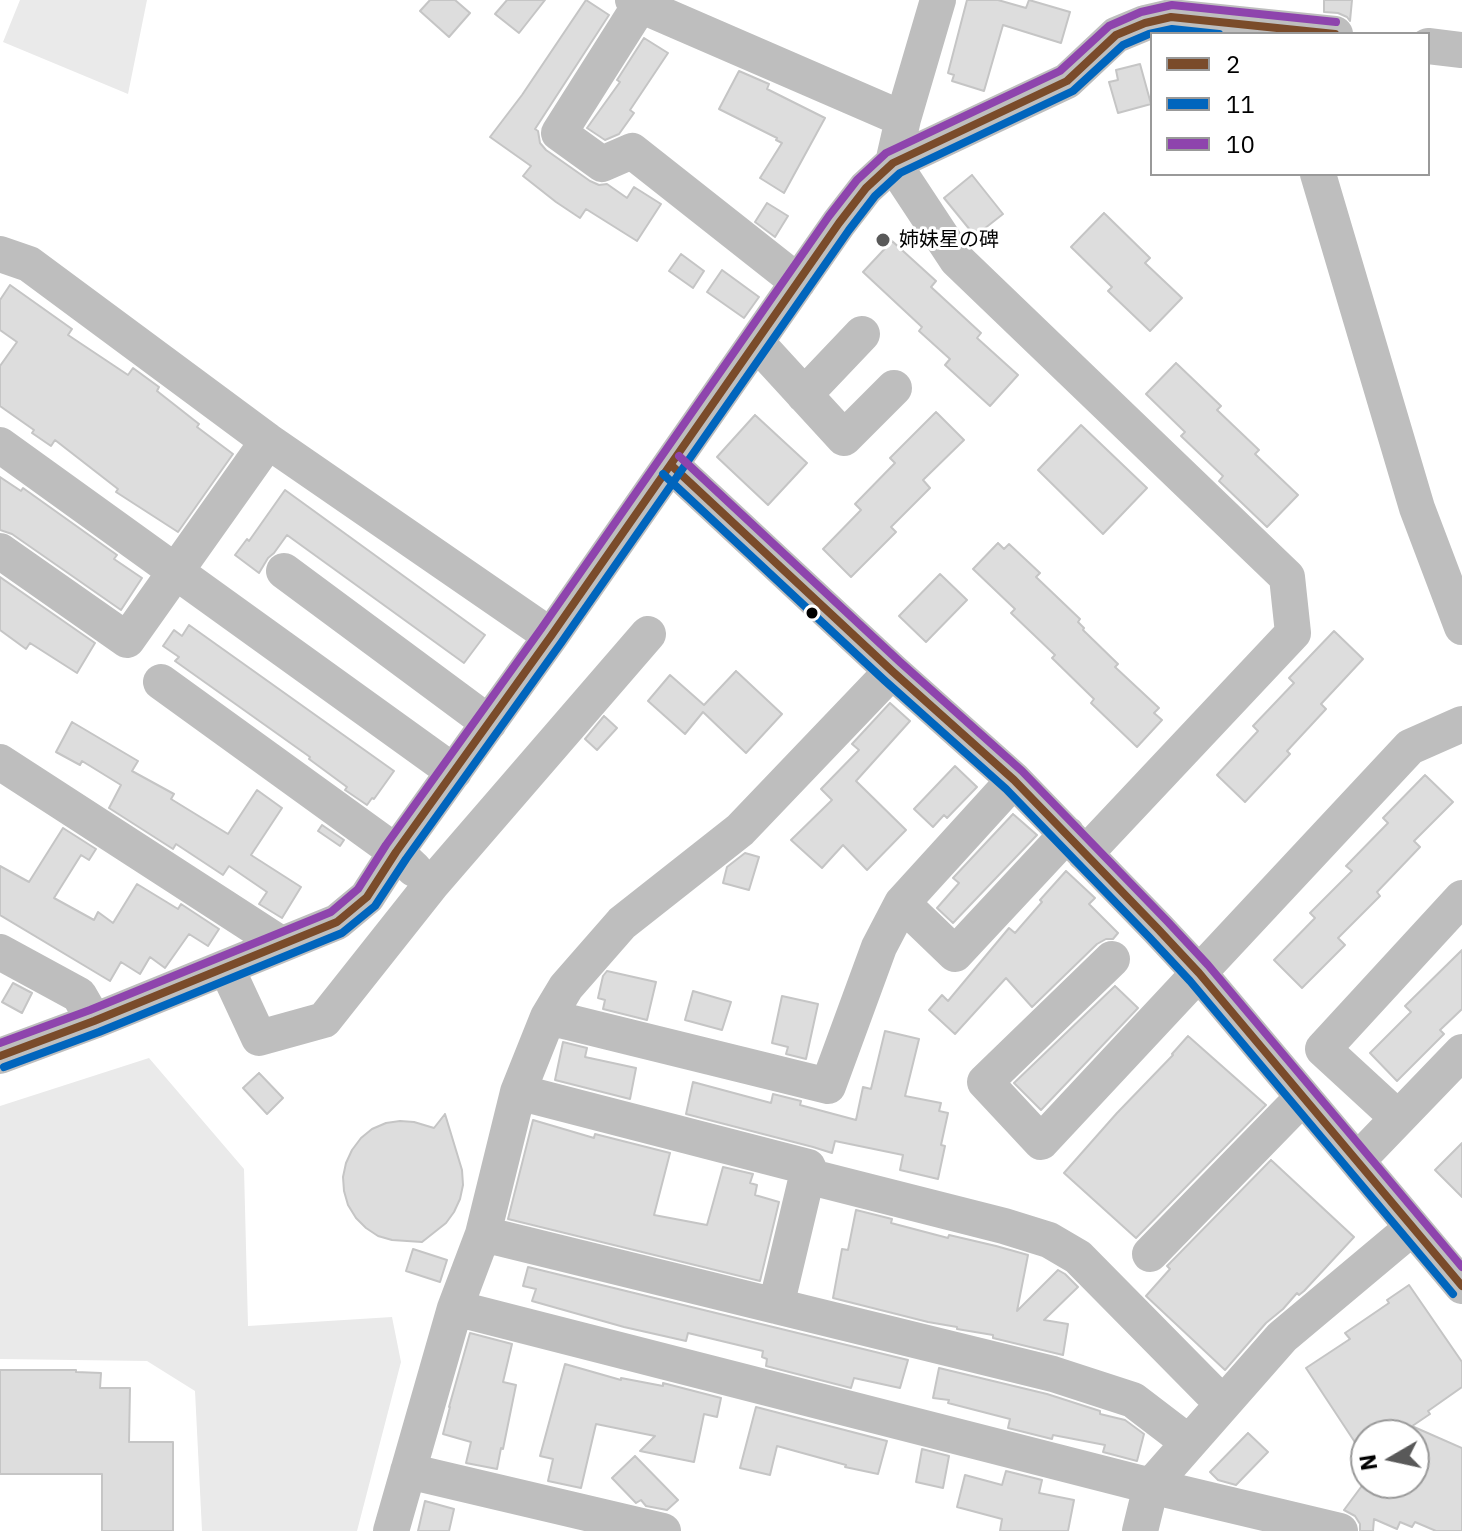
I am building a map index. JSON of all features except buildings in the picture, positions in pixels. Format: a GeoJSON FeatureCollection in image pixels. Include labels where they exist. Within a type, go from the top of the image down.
{"type":"FeatureCollection","features":[{"type":"Feature","properties":{"kind":"street"},"geometry":{"type":"LineString","coordinates":[[902,903],[955,954],[1076,844],[1293,633],[1287,577],[957,260],[893,163],[938,0]]}},
{"type":"Feature","properties":{"kind":"street"},"geometry":{"type":"LineString","coordinates":[[798,282],[632,151],[602,164],[559,133],[636,3],[903,119]]}},
{"type":"Feature","properties":{"kind":"street"},"geometry":{"type":"LineString","coordinates":[[0,1056],[337,922],[367,897],[798,282],[866,188],[893,163],[1067,81],[1118,17],[1145,23],[1171,17],[1306,32]]}},
{"type":"Feature","properties":{"kind":"street"},"geometry":{"type":"LineString","coordinates":[[1430,46],[1462,50]]}},
{"type":"Feature","properties":{"kind":"street"},"geometry":{"type":"LineString","coordinates":[[1319,176],[1417,508],[1462,627]]}},
{"type":"Feature","properties":{"kind":"street"},"geometry":{"type":"LineString","coordinates":[[0,254],[29,264],[268,441],[551,636]]}},
{"type":"Feature","properties":{"kind":"street"},"geometry":{"type":"LineString","coordinates":[[804,395],[862,334]]}},
{"type":"Feature","properties":{"kind":"street"},"geometry":{"type":"LineString","coordinates":[[756,342],[844,438],[894,388]]}},
{"type":"Feature","properties":{"kind":"street"},"geometry":{"type":"LineString","coordinates":[[0,551],[127,640],[268,441]]}},
{"type":"Feature","properties":{"kind":"street"},"geometry":{"type":"LineString","coordinates":[[0,445],[454,772]]}},
{"type":"Feature","properties":{"kind":"street"},"geometry":{"type":"LineString","coordinates":[[671,465],[1014,780],[1199,973],[1412,1228],[1459,1276]]}},
{"type":"Feature","properties":{"kind":"street"},"geometry":{"type":"LineString","coordinates":[[284,571],[489,723]]}},
{"type":"Feature","properties":{"kind":"street"},"geometry":{"type":"LineString","coordinates":[[226,967],[259,1038],[324,1020],[431,885],[648,634]]}},
{"type":"Feature","properties":{"kind":"street"},"geometry":{"type":"LineString","coordinates":[[391,1531],[455,1308],[483,1234],[518,1092],[548,1017],[566,987],[622,923],[740,830],[892,671]]}},
{"type":"Feature","properties":{"kind":"street"},"geometry":{"type":"LineString","coordinates":[[161,682],[396,852],[431,885]]}},
{"type":"Feature","properties":{"kind":"street"},"geometry":{"type":"LineString","coordinates":[[1112,959],[985,1082],[1041,1142],[1410,747],[1462,724]]}},
{"type":"Feature","properties":{"kind":"street"},"geometry":{"type":"LineString","coordinates":[[0,762],[281,944]]}},
{"type":"Feature","properties":{"kind":"street"},"geometry":{"type":"LineString","coordinates":[[548,1017],[828,1086],[879,947],[902,903],[1014,780]]}},
{"type":"Feature","properties":{"kind":"street"},"geometry":{"type":"LineString","coordinates":[[1398,1118],[1323,1049],[1462,898]]}},
{"type":"Feature","properties":{"kind":"street"},"geometry":{"type":"LineString","coordinates":[[0,952],[79,995],[94,1021]]}},
{"type":"Feature","properties":{"kind":"street"},"geometry":{"type":"LineString","coordinates":[[1357,1161],[1462,1052]]}},
{"type":"Feature","properties":{"kind":"street"},"geometry":{"type":"LineString","coordinates":[[518,1092],[808,1167],[776,1306]]}},
{"type":"Feature","properties":{"kind":"street"},"geometry":{"type":"LineString","coordinates":[[1150,1254],[1303,1097]]}},
{"type":"Feature","properties":{"kind":"street"},"geometry":{"type":"LineString","coordinates":[[807,1176],[1049,1240],[1078,1257],[1223,1404]]}},
{"type":"Feature","properties":{"kind":"street"},"geometry":{"type":"LineString","coordinates":[[1140,1531],[1151,1486],[1282,1337],[1412,1228]]}},
{"type":"Feature","properties":{"kind":"street"},"geometry":{"type":"LineString","coordinates":[[483,1234],[1053,1374],[1133,1400],[1188,1442]]}},
{"type":"Feature","properties":{"kind":"street"},"geometry":{"type":"LineString","coordinates":[[455,1308],[1151,1486],[1340,1531]]}},
{"type":"Feature","properties":{"kind":"street"},"geometry":{"type":"LineString","coordinates":[[408,1471],[663,1531]]}},
{"type":"Feature","properties":{"kind":"shaded area"},"geometry":{"type":"Polygon","coordinates":[[[20,0],[147,0],[128,94],[3,42],[20,0]]]}},
{"type":"Feature","properties":{"kind":"shaded area"},"geometry":{"type":"Polygon","coordinates":[[[149,1058],[244,1169],[248,1326],[392,1317],[401,1362],[357,1531],[202,1531],[195,1391],[147,1361],[0,1359],[0,1106],[149,1058]]]}},
{"type":"Feature","properties":{"kind":"transit line","name":"10"},"geometry":{"type":"LineString","coordinates":[[0,1043],[90,1010],[331,912],[358,889],[829,216],[857,180],[886,153],[1060,71],[1109,26],[1141,12],[1172,5],[1336,22]]}},
{"type":"Feature","properties":{"kind":"transit line","name":"2"},"geometry":{"type":"LineString","coordinates":[[0,1056],[337,922],[367,897],[839,223],[866,188],[893,163],[1067,81],[1116,35],[1145,23],[1171,17],[1316,32]]}},
{"type":"Feature","properties":{"kind":"transit line","name":"11"},"geometry":{"type":"LineString","coordinates":[[1158,32],[1172,29],[1200,32]]}},
{"type":"Feature","properties":{"kind":"transit line","name":"11"},"geometry":{"type":"LineString","coordinates":[[4,1067],[99,1032],[342,933],[375,906],[875,196],[900,173],[1073,91],[1123,45],[1150,34]]}},
{"type":"Feature","properties":{"kind":"transit line","name":"10"},"geometry":{"type":"LineString","coordinates":[[679,456],[1022,771],[1167,921],[1208,965],[1462,1267]]}},
{"type":"Feature","properties":{"kind":"transit line","name":"2"},"geometry":{"type":"LineString","coordinates":[[671,465],[1014,780],[1158,929],[1199,973],[1462,1286]]}},
{"type":"Feature","properties":{"kind":"transit line","name":"11"},"geometry":{"type":"LineString","coordinates":[[663,474],[1006,789],[1149,937],[1190,981],[1453,1294]]}},
{"type":"Feature","properties":{"kind":"place","name":"姉妹星の碑"},"geometry":{"type":"Point","coordinates":[883,240]}}]}
